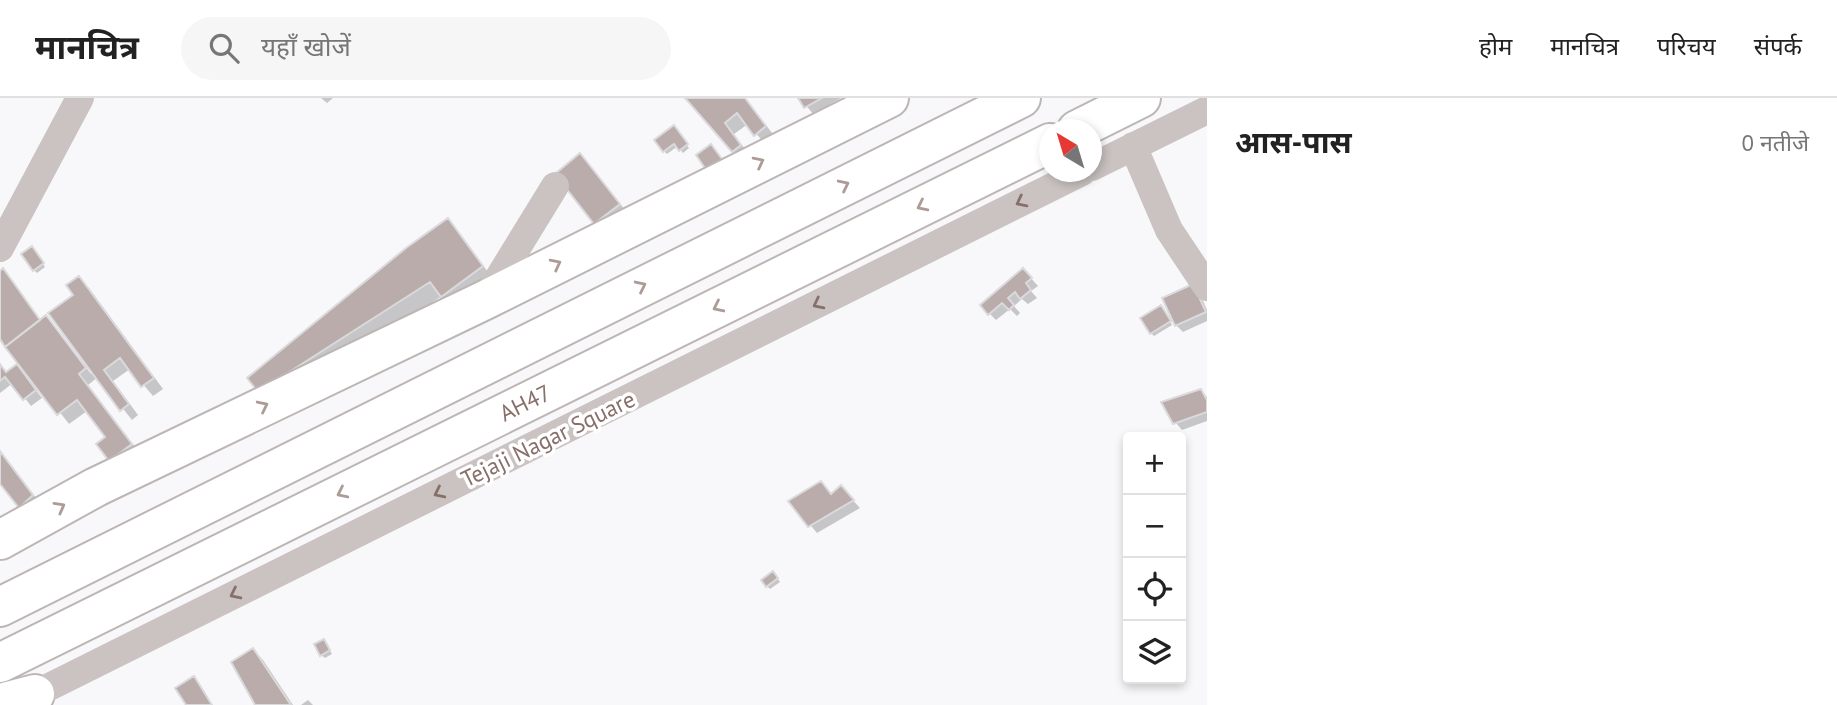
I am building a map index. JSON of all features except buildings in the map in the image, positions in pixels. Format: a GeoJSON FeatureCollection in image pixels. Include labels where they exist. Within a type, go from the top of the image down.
{"type":"FeatureCollection","features":[{"type":"Feature","properties":{"kind":"highway"},"geometry":{"type":"LineString","coordinates":[[0,540],[96,486],[485,300],[889,98]]}},
{"type":"Feature","properties":{"kind":"highway"},"geometry":{"type":"LineString","coordinates":[[0,607],[1021,98]]}},
{"type":"Feature","properties":{"kind":"highway"},"geometry":{"type":"LineString","coordinates":[[1099,119],[1140,98]]}},
{"type":"Feature","properties":{"kind":"highway","name":"AH47"},"geometry":{"type":"LineString","coordinates":[[0,663],[1039,148]]}},
{"type":"Feature","properties":{"kind":"street"},"geometry":{"type":"LineString","coordinates":[[0,248],[80,98]]}},
{"type":"Feature","properties":{"kind":"street"},"geometry":{"type":"LineString","coordinates":[[1102,162],[1207,110]]}},
{"type":"Feature","properties":{"kind":"street"},"geometry":{"type":"LineString","coordinates":[[1133,146],[1169,230],[1207,287]]}},
{"type":"Feature","properties":{"kind":"street","name":"Tejaji Nagar Square"},"geometry":{"type":"LineString","coordinates":[[16,701],[1062,182]]}},
{"type":"Feature","properties":{"kind":"street"},"geometry":{"type":"LineString","coordinates":[[485,300],[555,186]]}}]}
